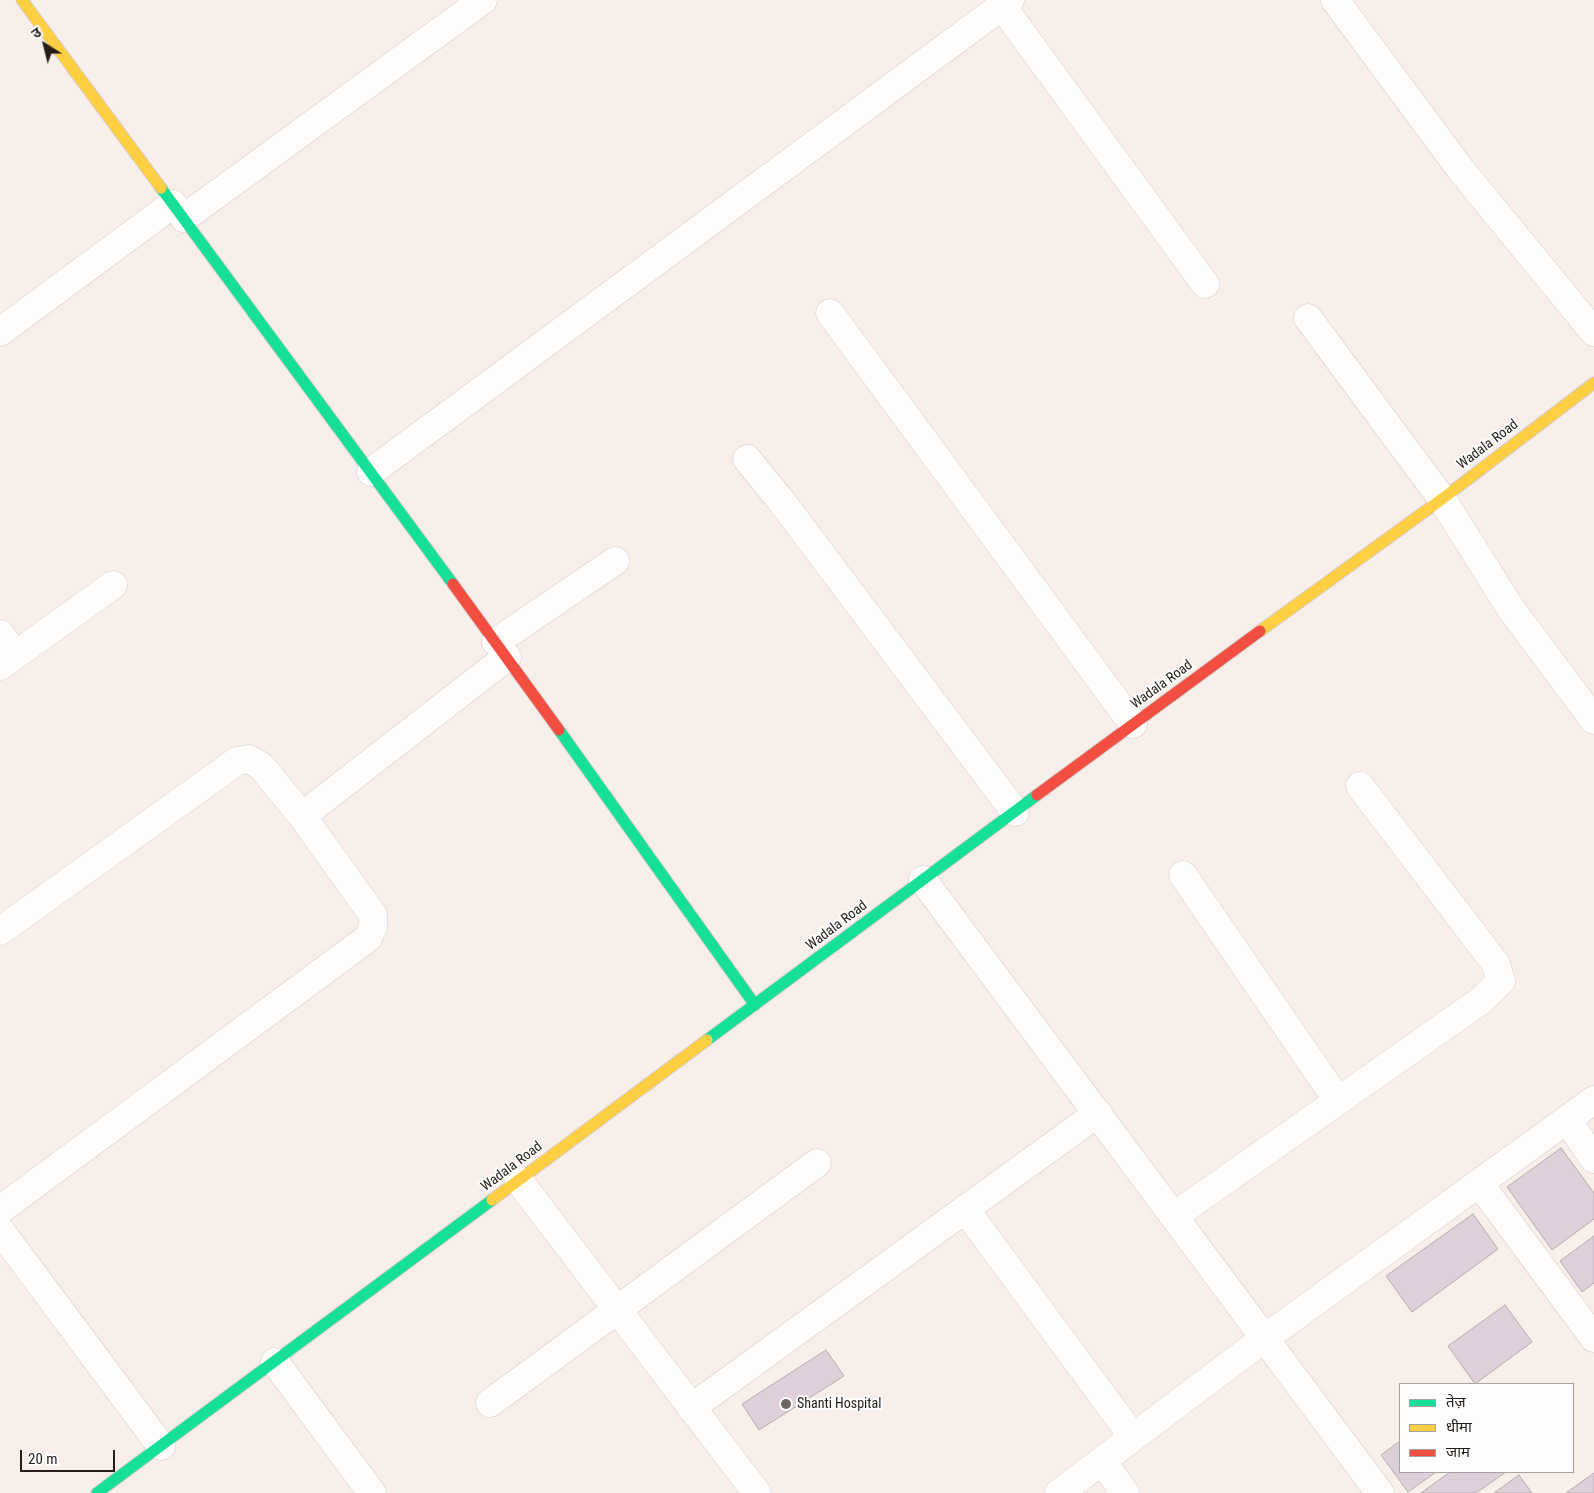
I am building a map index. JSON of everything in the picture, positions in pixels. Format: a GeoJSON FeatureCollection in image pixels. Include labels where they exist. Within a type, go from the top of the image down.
{"type":"FeatureCollection","features":[{"type":"Feature","properties":{"kind":"street"},"geometry":{"type":"LineString","coordinates":[[22,0],[501,650],[755,1005]]}},
{"type":"Feature","properties":{"kind":"street"},"geometry":{"type":"LineString","coordinates":[[0,332],[483,0]]}},
{"type":"Feature","properties":{"kind":"street"},"geometry":{"type":"LineString","coordinates":[[1335,0],[1461,170],[1594,332]]}},
{"type":"Feature","properties":{"kind":"street"},"geometry":{"type":"LineString","coordinates":[[370,472],[1006,3],[1205,284]]}},
{"type":"Feature","properties":{"kind":"street"},"geometry":{"type":"LineString","coordinates":[[830,313],[1133,724]]}},
{"type":"Feature","properties":{"kind":"street"},"geometry":{"type":"LineString","coordinates":[[1308,318],[1442,499],[1511,609],[1594,720]]}},
{"type":"Feature","properties":{"kind":"street","name":"Wadala Road"},"geometry":{"type":"LineString","coordinates":[[97,1493],[1133,724],[1442,499],[1594,383]]}},
{"type":"Feature","properties":{"kind":"street"},"geometry":{"type":"LineString","coordinates":[[748,459],[1015,812]]}},
{"type":"Feature","properties":{"kind":"street"},"geometry":{"type":"LineString","coordinates":[[302,816],[501,650],[615,561]]}},
{"type":"Feature","properties":{"kind":"street"},"geometry":{"type":"LineString","coordinates":[[5,652],[113,585]]}},
{"type":"Feature","properties":{"kind":"street"},"geometry":{"type":"LineString","coordinates":[[0,932],[237,761],[249,759],[262,766],[302,816],[374,915],[373,927],[368,938],[0,1210]]}},
{"type":"Feature","properties":{"kind":"street"},"geometry":{"type":"LineString","coordinates":[[1174,1216],[1479,1002],[1501,981],[1496,964],[1360,786]]}},
{"type":"Feature","properties":{"kind":"street"},"geometry":{"type":"LineString","coordinates":[[1183,875],[1338,1101]]}},
{"type":"Feature","properties":{"kind":"street"},"geometry":{"type":"LineString","coordinates":[[923,880],[1380,1493]]}},
{"type":"Feature","properties":{"kind":"street"},"geometry":{"type":"LineString","coordinates":[[1059,1493],[1265,1338],[1594,1100]]}},
{"type":"Feature","properties":{"kind":"street"},"geometry":{"type":"LineString","coordinates":[[691,1408],[1098,1113]]}},
{"type":"Feature","properties":{"kind":"street"},"geometry":{"type":"LineString","coordinates":[[1567,1120],[1594,1159]]}},
{"type":"Feature","properties":{"kind":"street"},"geometry":{"type":"LineString","coordinates":[[490,1403],[618,1311],[817,1163]]}},
{"type":"Feature","properties":{"kind":"street"},"geometry":{"type":"LineString","coordinates":[[519,1181],[757,1493]]}},
{"type":"Feature","properties":{"kind":"street"},"geometry":{"type":"LineString","coordinates":[[1479,1183],[1594,1338]]}},
{"type":"Feature","properties":{"kind":"street"},"geometry":{"type":"LineString","coordinates":[[965,1209],[1133,1437]]}},
{"type":"Feature","properties":{"kind":"street"},"geometry":{"type":"LineString","coordinates":[[0,1230],[160,1446]]}},
{"type":"Feature","properties":{"kind":"street"},"geometry":{"type":"LineString","coordinates":[[275,1362],[372,1493]]}},
{"type":"Feature","properties":{"kind":"street"},"geometry":{"type":"LineString","coordinates":[[1102,1460],[1125,1493]]}},
{"type":"Feature","properties":{"kind":"building"},"geometry":{"type":"Polygon","coordinates":[[[1561,1148],[1594,1193],[1594,1219],[1552,1250],[1507,1187],[1561,1148]]]}},
{"type":"Feature","properties":{"kind":"building"},"geometry":{"type":"Polygon","coordinates":[[[1473,1214],[1498,1249],[1412,1312],[1386,1276],[1473,1214]]]}},
{"type":"Feature","properties":{"kind":"building"},"geometry":{"type":"Polygon","coordinates":[[[1594,1236],[1594,1283],[1582,1292],[1560,1261],[1594,1236]]]}},
{"type":"Feature","properties":{"kind":"building"},"geometry":{"type":"Polygon","coordinates":[[[1505,1305],[1532,1342],[1476,1383],[1474,1383],[1448,1346],[1505,1305]]]}},
{"type":"Feature","properties":{"kind":"building"},"geometry":{"type":"Polygon","coordinates":[[[826,1350],[844,1376],[759,1430],[742,1404],[826,1350]]]}},
{"type":"Feature","properties":{"kind":"building"},"geometry":{"type":"Polygon","coordinates":[[[1399,1442],[1399,1473],[1435,1473],[1408,1492],[1381,1455],[1399,1442]]]}},
{"type":"Feature","properties":{"kind":"building"},"geometry":{"type":"Polygon","coordinates":[[[1449,1473],[1505,1473],[1476,1493],[1421,1493],[1449,1473]]]}},
{"type":"Feature","properties":{"kind":"building"},"geometry":{"type":"Polygon","coordinates":[[[1594,1473],[1594,1493],[1566,1493],[1594,1473]]]}},
{"type":"Feature","properties":{"kind":"building"},"geometry":{"type":"Polygon","coordinates":[[[1519,1475],[1532,1493],[1494,1493],[1519,1475]]]}},
{"type":"Feature","properties":{"kind":"traffic: fast"},"geometry":{"type":"LineString","coordinates":[[161,188],[453,584]]}},
{"type":"Feature","properties":{"kind":"traffic: fast"},"geometry":{"type":"LineString","coordinates":[[559,730],[755,1005]]}},
{"type":"Feature","properties":{"kind":"traffic: fast"},"geometry":{"type":"LineString","coordinates":[[707,1040],[1037,795]]}},
{"type":"Feature","properties":{"kind":"traffic: fast"},"geometry":{"type":"LineString","coordinates":[[97,1493],[492,1200]]}},
{"type":"Feature","properties":{"kind":"traffic: slow"},"geometry":{"type":"LineString","coordinates":[[22,0],[161,188]]}},
{"type":"Feature","properties":{"kind":"traffic: slow"},"geometry":{"type":"LineString","coordinates":[[1260,631],[1442,499],[1594,383]]}},
{"type":"Feature","properties":{"kind":"traffic: slow"},"geometry":{"type":"LineString","coordinates":[[492,1200],[707,1040]]}},
{"type":"Feature","properties":{"kind":"traffic: jam"},"geometry":{"type":"LineString","coordinates":[[453,584],[559,730]]}},
{"type":"Feature","properties":{"kind":"traffic: jam"},"geometry":{"type":"LineString","coordinates":[[1037,795],[1260,631]]}},
{"type":"Feature","properties":{"kind":"place","name":"Shanti Hospital"},"geometry":{"type":"Point","coordinates":[786,1404]}}]}
